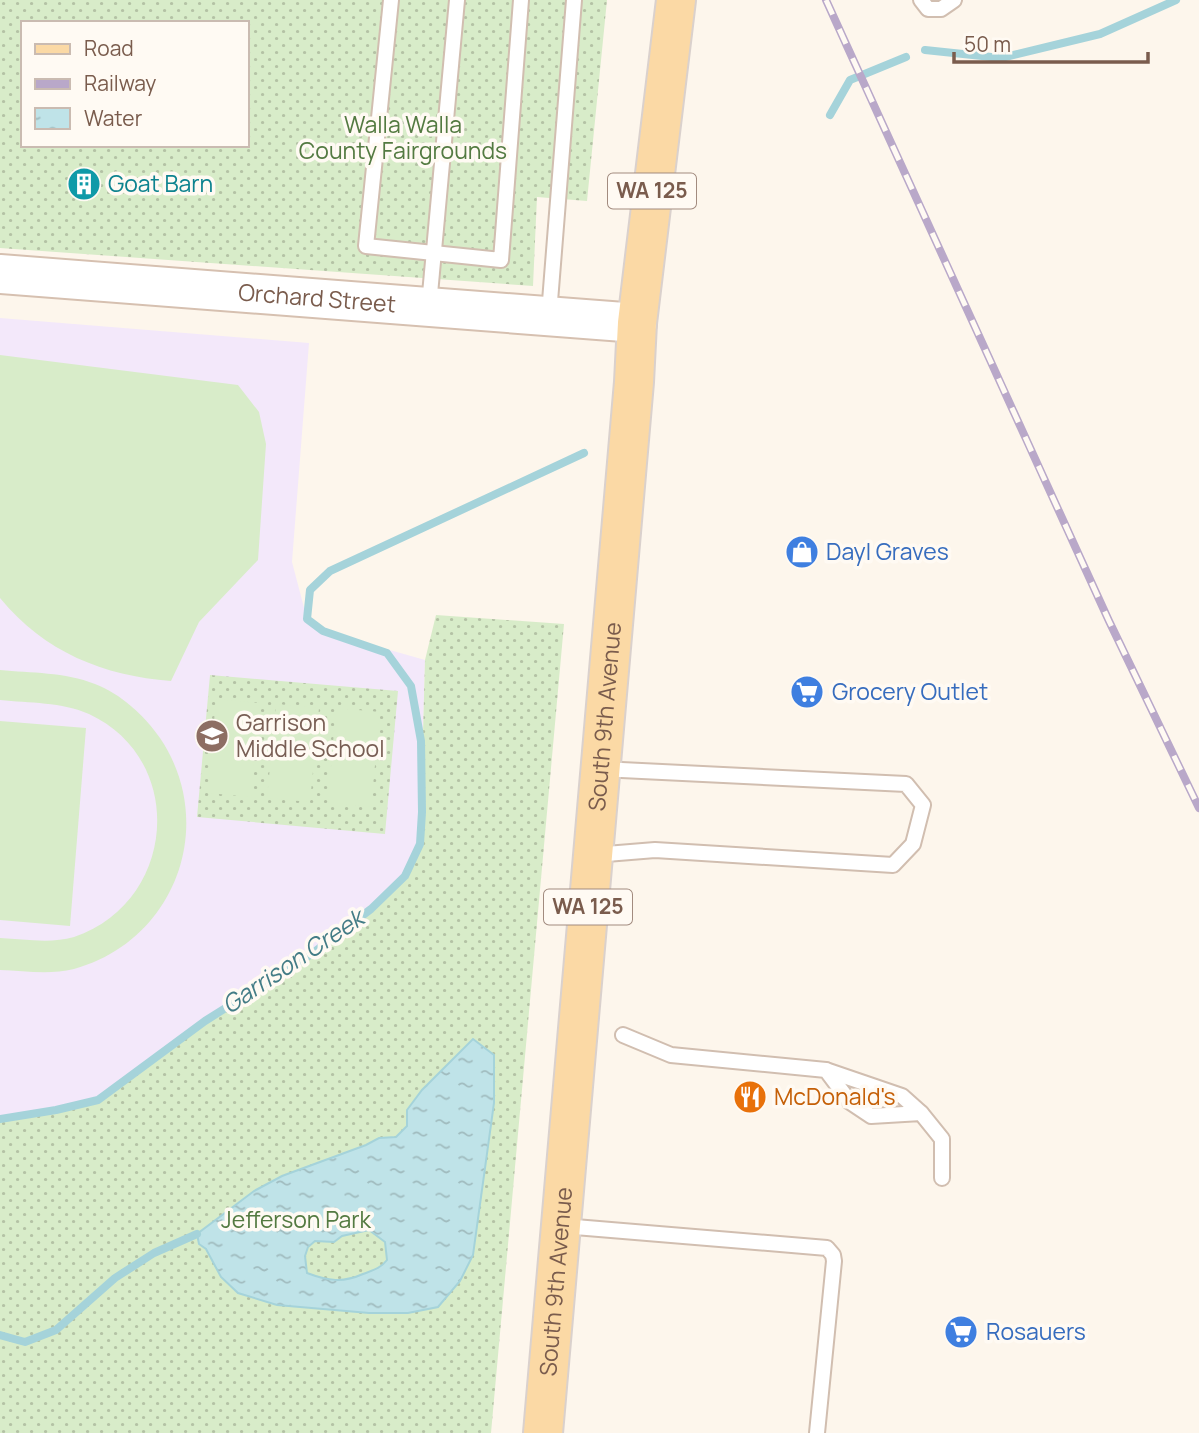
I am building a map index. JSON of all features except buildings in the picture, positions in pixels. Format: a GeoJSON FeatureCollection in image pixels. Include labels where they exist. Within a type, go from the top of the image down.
{"type":"FeatureCollection","features":[{"type":"Feature","properties":{"kind":"main road","name":"South 9th Avenue"},"geometry":{"type":"LineString","coordinates":[[543,1433],[637,323],[676,0]]}},
{"type":"Feature","properties":{"kind":"street","name":"Orchard Street"},"geometry":{"type":"LineString","coordinates":[[0,274],[637,323]]}},
{"type":"Feature","properties":{"kind":"lane"},"geometry":{"type":"LineString","coordinates":[[391,0],[366,246],[501,260],[521,0]]}},
{"type":"Feature","properties":{"kind":"lane"},"geometry":{"type":"LineString","coordinates":[[429,307],[457,0]]}},
{"type":"Feature","properties":{"kind":"lane"},"geometry":{"type":"LineString","coordinates":[[549,316],[574,0]]}},
{"type":"Feature","properties":{"kind":"lane"},"geometry":{"type":"LineString","coordinates":[[921,0],[928,9],[941,9],[954,0]]}},
{"type":"Feature","properties":{"kind":"lane"},"geometry":{"type":"LineString","coordinates":[[593,855],[655,850],[893,865],[913,844],[923,805],[906,784],[601,769]]}},
{"type":"Feature","properties":{"kind":"lane"},"geometry":{"type":"LineString","coordinates":[[623,1035],[671,1055],[826,1070],[902,1096],[921,1113],[942,1139],[942,1178]]}},
{"type":"Feature","properties":{"kind":"lane"},"geometry":{"type":"LineString","coordinates":[[826,1070],[850,1102],[871,1116],[921,1113]]}},
{"type":"Feature","properties":{"kind":"lane"},"geometry":{"type":"LineString","coordinates":[[561,1226],[827,1248],[834,1261],[817,1433]]}},
{"type":"Feature","properties":{"kind":"shaded area","name":"Garrison Middle School"},"geometry":{"type":"Polygon","coordinates":[[[0,318],[309,343],[292,562],[307,619],[323,631],[425,660],[420,844],[405,876],[371,909],[313,953],[205,1021],[98,1100],[0,1119],[0,318]]]}},
{"type":"Feature","properties":{"kind":"green space","name":"Walla Walla County Fairgrounds"},"geometry":{"type":"Polygon","coordinates":[[[0,0],[607,0],[587,201],[537,197],[533,286],[0,248],[0,0]]]}},
{"type":"Feature","properties":{"kind":"green space"},"geometry":{"type":"Polygon","coordinates":[[[0,355],[238,385],[259,412],[266,444],[258,560],[199,622],[171,681],[122,674],[77,658],[36,633],[0,598],[0,355]]]}},
{"type":"Feature","properties":{"kind":"green space","name":"Jefferson Park"},"geometry":{"type":"Polygon","coordinates":[[[436,615],[564,624],[491,1433],[0,1433],[0,1119],[98,1100],[205,1021],[314,953],[371,909],[405,876],[420,844],[425,660],[436,615]]]}},
{"type":"Feature","properties":{"kind":"green space"},"geometry":{"type":"Polygon","coordinates":[[[0,670],[72,677],[114,693],[154,729],[177,771],[185,806],[185,842],[177,875],[161,906],[139,933],[109,955],[74,969],[47,972],[0,970],[0,938],[65,939],[108,920],[133,894],[150,864],[157,830],[155,796],[143,763],[121,735],[79,710],[0,700],[0,670]]]}},
{"type":"Feature","properties":{"kind":"green space"},"geometry":{"type":"Polygon","coordinates":[[[210,675],[398,691],[385,834],[197,817],[210,675]]]}},
{"type":"Feature","properties":{"kind":"green space"},"geometry":{"type":"Polygon","coordinates":[[[216,699],[259,703],[251,797],[208,793],[216,699]]]}},
{"type":"Feature","properties":{"kind":"green space"},"geometry":{"type":"Polygon","coordinates":[[[276,704],[319,708],[310,802],[267,798],[276,704]]]}},
{"type":"Feature","properties":{"kind":"green space"},"geometry":{"type":"Polygon","coordinates":[[[336,708],[380,712],[371,807],[328,802],[336,708]]]}},
{"type":"Feature","properties":{"kind":"green space"},"geometry":{"type":"Polygon","coordinates":[[[0,721],[86,728],[70,926],[0,920],[0,721]]]}},
{"type":"Feature","properties":{"kind":"water"},"geometry":{"type":"Polygon","coordinates":[[[473,1039],[494,1055],[494,1103],[473,1255],[460,1281],[438,1307],[408,1313],[369,1313],[277,1305],[238,1293],[221,1277],[206,1249],[199,1244],[197,1234],[254,1191],[282,1176],[379,1138],[396,1137],[407,1126],[407,1110],[422,1090],[473,1039]],[[369,1230],[342,1236],[334,1242],[315,1241],[308,1247],[305,1256],[307,1273],[329,1279],[356,1277],[387,1260],[385,1242],[369,1230]]]}},
{"type":"Feature","properties":{"kind":"waterway","name":"Garrison Creek"},"geometry":{"type":"LineString","coordinates":[[925,50],[1001,58],[1100,34],[1176,0]]}},
{"type":"Feature","properties":{"kind":"waterway","name":"Garrison Creek"},"geometry":{"type":"LineString","coordinates":[[830,115],[850,80],[906,57]]}},
{"type":"Feature","properties":{"kind":"waterway","name":"Garrison Creek"},"geometry":{"type":"LineString","coordinates":[[0,1119],[98,1100],[205,1021],[313,953],[371,909],[405,876],[420,844],[422,812],[421,741],[411,686],[387,653],[323,631],[307,619],[310,590],[330,571],[584,453]]}},
{"type":"Feature","properties":{"kind":"waterway"},"geometry":{"type":"LineString","coordinates":[[0,1335],[25,1342],[56,1330],[115,1278],[154,1253],[197,1234]]}},
{"type":"Feature","properties":{"kind":"railway"},"geometry":{"type":"LineString","coordinates":[[826,0],[1109,621],[1199,808]]}},
{"type":"Feature","properties":{"kind":"place","name":"Goat Barn"},"geometry":{"type":"Point","coordinates":[84,184]}},
{"type":"Feature","properties":{"kind":"place","name":"Dayl Graves"},"geometry":{"type":"Point","coordinates":[802,552]}},
{"type":"Feature","properties":{"kind":"place","name":"Grocery Outlet"},"geometry":{"type":"Point","coordinates":[807,692]}},
{"type":"Feature","properties":{"kind":"place","name":"Garrison Middle School"},"geometry":{"type":"Point","coordinates":[212,736]}},
{"type":"Feature","properties":{"kind":"place","name":"McDonald's"},"geometry":{"type":"Point","coordinates":[750,1097]}},
{"type":"Feature","properties":{"kind":"place","name":"Rosauers"},"geometry":{"type":"Point","coordinates":[961,1332]}}]}
